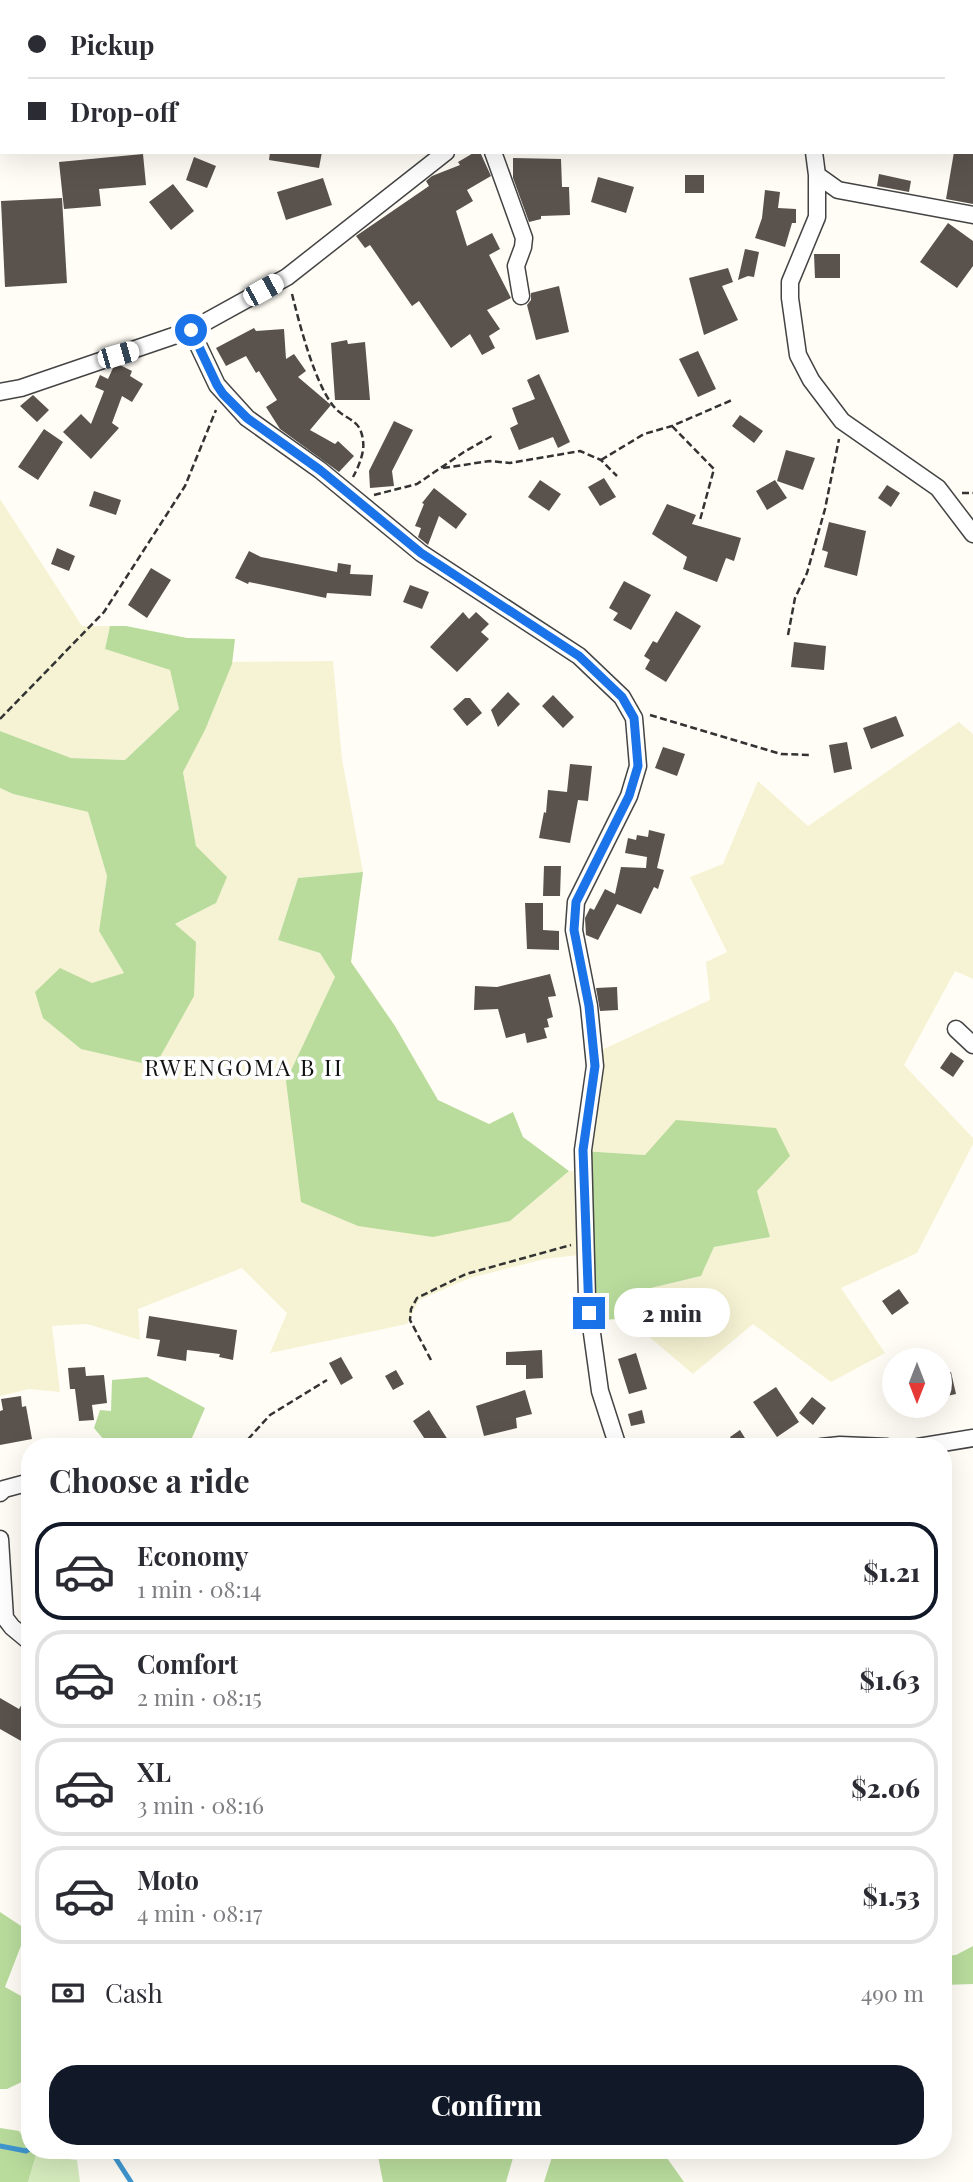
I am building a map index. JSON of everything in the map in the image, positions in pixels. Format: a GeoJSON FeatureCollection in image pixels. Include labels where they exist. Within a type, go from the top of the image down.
{"type":"FeatureCollection","features":[{"type":"Feature","properties":{"kind":"street"},"geometry":{"type":"LineString","coordinates":[[0,392],[22,388],[191,330],[287,277],[443,154]]}},
{"type":"Feature","properties":{"kind":"street"},"geometry":{"type":"LineString","coordinates":[[494,154],[524,237],[516,266],[521,296]]}},
{"type":"Feature","properties":{"kind":"street"},"geometry":{"type":"LineString","coordinates":[[814,154],[817,217],[790,282],[798,355],[811,380],[842,421],[938,488],[973,534]]}},
{"type":"Feature","properties":{"kind":"street"},"geometry":{"type":"LineString","coordinates":[[817,175],[838,190],[973,215]]}},
{"type":"Feature","properties":{"kind":"street"},"geometry":{"type":"LineString","coordinates":[[191,330],[223,394],[247,418],[351,495],[421,553],[579,656],[607,680],[622,697],[634,718],[638,766],[629,796],[576,902],[574,916],[574,930],[589,1006],[595,1066],[583,1150],[590,1329],[600,1391],[615,1438]]}},
{"type":"Feature","properties":{"kind":"street"},"geometry":{"type":"LineString","coordinates":[[956,1029],[973,1045]]}},
{"type":"Feature","properties":{"kind":"street"},"geometry":{"type":"LineString","coordinates":[[952,1441],[973,1438]]}},
{"type":"Feature","properties":{"kind":"street"},"geometry":{"type":"LineString","coordinates":[[0,1493],[21,1484]]}},
{"type":"Feature","properties":{"kind":"street"},"geometry":{"type":"LineString","coordinates":[[0,1538],[3,1622],[21,1634]]}},
{"type":"Feature","properties":{"kind":"path"},"geometry":{"type":"LineString","coordinates":[[287,277],[312,364],[336,409],[357,422],[364,442],[351,495],[417,484],[492,436]]}},
{"type":"Feature","properties":{"kind":"path"},"geometry":{"type":"LineString","coordinates":[[0,719],[104,612],[185,486],[223,394]]}},
{"type":"Feature","properties":{"kind":"path"},"geometry":{"type":"LineString","coordinates":[[601,460],[644,434],[672,426],[732,400]]}},
{"type":"Feature","properties":{"kind":"path"},"geometry":{"type":"LineString","coordinates":[[788,635],[795,598],[807,573],[825,509],[842,421]]}},
{"type":"Feature","properties":{"kind":"path"},"geometry":{"type":"LineString","coordinates":[[672,426],[714,469],[700,520]]}},
{"type":"Feature","properties":{"kind":"path"},"geometry":{"type":"LineString","coordinates":[[443,468],[490,461],[510,463],[580,451],[601,460],[617,476]]}},
{"type":"Feature","properties":{"kind":"path"},"geometry":{"type":"LineString","coordinates":[[629,709],[781,754],[809,755]]}},
{"type":"Feature","properties":{"kind":"path"},"geometry":{"type":"LineString","coordinates":[[430,1360],[410,1320],[411,1309],[417,1298],[466,1274],[585,1242]]}},
{"type":"Feature","properties":{"kind":"path"},"geometry":{"type":"LineString","coordinates":[[249,1438],[270,1415],[327,1380]]}},
{"type":"Feature","properties":{"kind":"shaded area"},"geometry":{"type":"Polygon","coordinates":[[[0,499],[82,626],[110,626],[105,649],[170,670],[179,709],[125,760],[71,758],[0,731],[0,499]]]}},
{"type":"Feature","properties":{"kind":"shaded area"},"geometry":{"type":"Polygon","coordinates":[[[333,661],[342,759],[363,872],[298,878],[278,940],[320,953],[335,977],[286,1081],[510,1221],[569,1171],[579,1171],[579,1255],[545,1259],[470,1278],[419,1300],[407,1324],[270,1353],[287,1313],[242,1268],[138,1309],[140,1340],[87,1324],[52,1326],[60,1392],[29,1389],[0,1396],[0,788],[13,794],[88,812],[107,876],[99,931],[124,973],[92,984],[81,1049],[174,925],[216,903],[196,846],[183,772],[223,662],[333,661]]]}},
{"type":"Feature","properties":{"kind":"shaded area"},"geometry":{"type":"Polygon","coordinates":[[[959,722],[973,734],[973,979],[955,971],[904,1065],[973,1138],[973,1144],[917,1253],[841,1288],[882,1349],[882,1355],[831,1382],[753,1324],[693,1374],[627,1318],[630,1293],[701,1276],[714,1247],[770,1237],[756,1191],[789,1156],[645,1155],[582,1151],[593,1054],[710,1000],[706,962],[727,952],[690,877],[723,864],[758,781],[808,826],[959,722]]]}},
{"type":"Feature","properties":{"kind":"green space"},"geometry":{"type":"Polygon","coordinates":[[[110,626],[126,626],[187,638],[235,639],[232,664],[205,730],[183,772],[196,846],[227,877],[216,903],[175,924],[196,942],[194,996],[155,1066],[81,1049],[43,1018],[35,992],[60,968],[92,983],[124,973],[99,931],[107,876],[88,812],[13,794],[0,788],[0,731],[71,758],[125,760],[179,709],[170,670],[105,649],[110,626]]]}},
{"type":"Feature","properties":{"kind":"green space"},"geometry":{"type":"Polygon","coordinates":[[[363,872],[351,962],[395,1026],[438,1100],[489,1124],[513,1112],[523,1137],[569,1171],[510,1221],[433,1237],[358,1226],[301,1202],[286,1081],[335,977],[320,953],[278,940],[298,878],[363,872]]]}},
{"type":"Feature","properties":{"kind":"green space"},"geometry":{"type":"Polygon","coordinates":[[[676,1120],[776,1128],[790,1156],[757,1191],[770,1237],[714,1247],[701,1276],[630,1293],[627,1318],[582,1322],[579,1309],[579,1171],[582,1151],[645,1155],[676,1120]]]}},
{"type":"Feature","properties":{"kind":"green space"},"geometry":{"type":"Polygon","coordinates":[[[147,1377],[205,1408],[192,1438],[102,1438],[94,1428],[100,1410],[111,1411],[112,1380],[147,1377]]]}},
{"type":"Feature","properties":{"kind":"green space"},"geometry":{"type":"Polygon","coordinates":[[[0,1912],[21,1926],[21,1946],[5,1987],[21,1996],[21,2082],[7,2089],[0,2089],[0,1912]]]}},
{"type":"Feature","properties":{"kind":"green space"},"geometry":{"type":"Polygon","coordinates":[[[973,1946],[973,1984],[952,1985],[952,1955],[973,1946]]]}},
{"type":"Feature","properties":{"kind":"green space"},"geometry":{"type":"Polygon","coordinates":[[[0,2128],[19,2131],[21,2159],[35,2159],[28,2182],[0,2182],[0,2128]]]}},
{"type":"Feature","properties":{"kind":"green space"},"geometry":{"type":"Polygon","coordinates":[[[35,2159],[77,2160],[80,2182],[28,2182],[35,2159]]]}},
{"type":"Feature","properties":{"kind":"green space"},"geometry":{"type":"Polygon","coordinates":[[[379,2159],[513,2159],[506,2182],[383,2182],[379,2159]]]}},
{"type":"Feature","properties":{"kind":"green space"},"geometry":{"type":"Polygon","coordinates":[[[551,2159],[668,2159],[684,2182],[544,2182],[551,2159]]]}},
{"type":"Feature","properties":{"kind":"building"},"geometry":{"type":"Polygon","coordinates":[[[143,154],[146,185],[99,189],[101,206],[64,209],[59,162],[143,154]]]}},
{"type":"Feature","properties":{"kind":"building"},"geometry":{"type":"Polygon","coordinates":[[[270,154],[322,154],[319,168],[269,160],[270,154]]]}},
{"type":"Feature","properties":{"kind":"building"},"geometry":{"type":"Polygon","coordinates":[[[472,154],[481,154],[491,176],[467,190],[473,201],[456,211],[467,246],[492,233],[500,249],[489,255],[511,298],[487,310],[500,329],[489,336],[495,348],[482,355],[470,334],[451,348],[419,301],[412,306],[370,245],[365,248],[356,236],[429,186],[426,181],[432,176],[460,165],[458,162],[472,154]]]}},
{"type":"Feature","properties":{"kind":"building"},"geometry":{"type":"Polygon","coordinates":[[[954,154],[973,154],[973,204],[946,199],[954,154]]]}},
{"type":"Feature","properties":{"kind":"building"},"geometry":{"type":"Polygon","coordinates":[[[194,157],[216,166],[207,188],[186,180],[194,157]]]}},
{"type":"Feature","properties":{"kind":"building"},"geometry":{"type":"Polygon","coordinates":[[[513,158],[561,159],[562,187],[569,187],[570,215],[541,216],[541,219],[529,222],[513,178],[513,158]]]}},
{"type":"Feature","properties":{"kind":"building"},"geometry":{"type":"Polygon","coordinates":[[[879,174],[911,181],[909,192],[877,186],[879,174]]]}},
{"type":"Feature","properties":{"kind":"building"},"geometry":{"type":"Polygon","coordinates":[[[685,175],[704,175],[704,193],[685,193],[685,175]]]}},
{"type":"Feature","properties":{"kind":"building"},"geometry":{"type":"Polygon","coordinates":[[[598,177],[634,187],[626,213],[591,202],[598,177]]]}},
{"type":"Feature","properties":{"kind":"building"},"geometry":{"type":"Polygon","coordinates":[[[323,178],[332,205],[286,220],[277,192],[323,178]]]}},
{"type":"Feature","properties":{"kind":"building"},"geometry":{"type":"Polygon","coordinates":[[[173,184],[194,211],[171,230],[149,202],[173,184]]]}},
{"type":"Feature","properties":{"kind":"building"},"geometry":{"type":"Polygon","coordinates":[[[765,190],[780,192],[778,208],[796,209],[796,223],[792,223],[785,247],[755,238],[762,218],[765,190]]]}},
{"type":"Feature","properties":{"kind":"building"},"geometry":{"type":"Polygon","coordinates":[[[62,198],[67,283],[5,287],[1,201],[62,198]]]}},
{"type":"Feature","properties":{"kind":"building"},"geometry":{"type":"Polygon","coordinates":[[[948,223],[973,241],[973,266],[957,288],[920,262],[948,223]]]}},
{"type":"Feature","properties":{"kind":"building"},"geometry":{"type":"Polygon","coordinates":[[[745,249],[759,252],[754,277],[738,280],[745,249]]]}},
{"type":"Feature","properties":{"kind":"building"},"geometry":{"type":"Polygon","coordinates":[[[814,254],[840,254],[840,278],[815,278],[814,254]]]}},
{"type":"Feature","properties":{"kind":"building"},"geometry":{"type":"Polygon","coordinates":[[[728,268],[733,282],[722,286],[738,320],[704,335],[689,278],[728,268]]]}},
{"type":"Feature","properties":{"kind":"building"},"geometry":{"type":"Polygon","coordinates":[[[559,286],[569,332],[536,340],[527,305],[531,300],[531,293],[559,286]]]}},
{"type":"Feature","properties":{"kind":"building"},"geometry":{"type":"Polygon","coordinates":[[[254,328],[256,331],[284,329],[286,359],[294,354],[306,371],[298,377],[331,405],[310,430],[335,444],[338,441],[354,456],[339,472],[280,429],[266,407],[277,400],[246,356],[226,366],[216,348],[254,328]]]}},
{"type":"Feature","properties":{"kind":"building"},"geometry":{"type":"Polygon","coordinates":[[[347,340],[348,344],[365,342],[370,400],[335,400],[331,343],[347,340]]]}},
{"type":"Feature","properties":{"kind":"building"},"geometry":{"type":"Polygon","coordinates":[[[698,351],[716,389],[698,397],[679,359],[698,351]]]}},
{"type":"Feature","properties":{"kind":"building"},"geometry":{"type":"Polygon","coordinates":[[[120,365],[132,371],[130,376],[143,384],[132,402],[122,396],[112,423],[119,428],[91,459],[63,432],[81,414],[91,424],[104,391],[95,387],[100,375],[108,379],[113,368],[120,365]]]}},
{"type":"Feature","properties":{"kind":"building"},"geometry":{"type":"Polygon","coordinates":[[[539,374],[570,442],[558,448],[553,437],[519,450],[510,428],[518,424],[512,408],[535,399],[527,380],[539,374]]]}},
{"type":"Feature","properties":{"kind":"building"},"geometry":{"type":"Polygon","coordinates":[[[33,395],[49,410],[37,422],[20,406],[33,395]]]}},
{"type":"Feature","properties":{"kind":"building"},"geometry":{"type":"Polygon","coordinates":[[[740,415],[763,431],[754,443],[732,426],[740,415]]]}},
{"type":"Feature","properties":{"kind":"building"},"geometry":{"type":"Polygon","coordinates":[[[394,421],[413,430],[392,471],[394,486],[370,488],[369,471],[394,421]]]}},
{"type":"Feature","properties":{"kind":"building"},"geometry":{"type":"Polygon","coordinates":[[[44,429],[63,442],[38,480],[18,467],[44,429]]]}},
{"type":"Feature","properties":{"kind":"building"},"geometry":{"type":"Polygon","coordinates":[[[786,450],[815,458],[803,490],[777,481],[786,450]]]}},
{"type":"Feature","properties":{"kind":"building"},"geometry":{"type":"Polygon","coordinates":[[[604,478],[616,497],[600,506],[588,487],[604,478]]]}},
{"type":"Feature","properties":{"kind":"building"},"geometry":{"type":"Polygon","coordinates":[[[540,480],[561,494],[549,511],[528,497],[540,480]]]}},
{"type":"Feature","properties":{"kind":"building"},"geometry":{"type":"Polygon","coordinates":[[[775,480],[787,498],[767,510],[756,491],[775,480]]]}},
{"type":"Feature","properties":{"kind":"building"},"geometry":{"type":"Polygon","coordinates":[[[887,485],[900,493],[891,507],[878,498],[887,485]]]}},
{"type":"Feature","properties":{"kind":"building"},"geometry":{"type":"Polygon","coordinates":[[[434,488],[467,514],[456,529],[439,516],[428,545],[418,537],[421,528],[415,526],[424,504],[422,503],[434,488]]]}},
{"type":"Feature","properties":{"kind":"building"},"geometry":{"type":"Polygon","coordinates":[[[94,491],[121,500],[116,515],[89,506],[94,491]]]}},
{"type":"Feature","properties":{"kind":"building"},"geometry":{"type":"Polygon","coordinates":[[[667,504],[696,515],[692,524],[741,538],[734,561],[726,558],[717,582],[683,569],[687,557],[652,534],[667,504]]]}},
{"type":"Feature","properties":{"kind":"building"},"geometry":{"type":"Polygon","coordinates":[[[829,522],[866,531],[857,576],[824,567],[828,552],[822,550],[829,522]]]}},
{"type":"Feature","properties":{"kind":"building"},"geometry":{"type":"Polygon","coordinates":[[[57,548],[75,556],[69,571],[51,564],[57,548]]]}},
{"type":"Feature","properties":{"kind":"building"},"geometry":{"type":"Polygon","coordinates":[[[249,551],[261,557],[337,572],[338,563],[351,565],[350,574],[373,575],[371,596],[327,593],[326,598],[249,582],[248,584],[235,578],[249,551]]]}},
{"type":"Feature","properties":{"kind":"building"},"geometry":{"type":"Polygon","coordinates":[[[151,568],[171,580],[147,618],[128,605],[151,568]]]}},
{"type":"Feature","properties":{"kind":"building"},"geometry":{"type":"Polygon","coordinates":[[[624,581],[651,595],[631,630],[613,620],[618,613],[609,608],[624,581]]]}},
{"type":"Feature","properties":{"kind":"building"},"geometry":{"type":"Polygon","coordinates":[[[410,585],[429,592],[422,609],[403,602],[410,585]]]}},
{"type":"Feature","properties":{"kind":"building"},"geometry":{"type":"Polygon","coordinates":[[[676,611],[701,626],[666,682],[645,669],[650,660],[644,656],[653,641],[657,643],[676,611]]]}},
{"type":"Feature","properties":{"kind":"building"},"geometry":{"type":"Polygon","coordinates":[[[463,612],[469,619],[476,612],[489,624],[481,632],[489,639],[457,672],[430,647],[463,612]]]}},
{"type":"Feature","properties":{"kind":"building"},"geometry":{"type":"Polygon","coordinates":[[[794,642],[826,646],[824,670],[791,667],[794,642]]]}},
{"type":"Feature","properties":{"kind":"building"},"geometry":{"type":"Polygon","coordinates":[[[508,692],[520,704],[498,727],[491,710],[508,692]]]}},
{"type":"Feature","properties":{"kind":"building"},"geometry":{"type":"Polygon","coordinates":[[[553,695],[574,717],[563,728],[542,706],[553,695]]]}},
{"type":"Feature","properties":{"kind":"building"},"geometry":{"type":"Polygon","coordinates":[[[465,698],[470,698],[482,713],[467,726],[453,709],[465,698]]]}},
{"type":"Feature","properties":{"kind":"building"},"geometry":{"type":"Polygon","coordinates":[[[896,716],[904,736],[871,749],[863,728],[896,716]]]}},
{"type":"Feature","properties":{"kind":"building"},"geometry":{"type":"Polygon","coordinates":[[[847,742],[852,769],[834,773],[829,745],[847,742]]]}},
{"type":"Feature","properties":{"kind":"building"},"geometry":{"type":"Polygon","coordinates":[[[663,747],[685,754],[677,776],[655,768],[663,747]]]}},
{"type":"Feature","properties":{"kind":"building"},"geometry":{"type":"Polygon","coordinates":[[[570,764],[592,766],[588,801],[578,800],[570,843],[539,838],[544,812],[546,813],[548,790],[567,792],[570,764]]]}},
{"type":"Feature","properties":{"kind":"building"},"geometry":{"type":"Polygon","coordinates":[[[649,830],[665,834],[657,868],[664,870],[658,889],[654,887],[641,914],[617,904],[598,940],[586,935],[585,918],[590,908],[594,910],[605,889],[615,894],[621,867],[646,868],[647,857],[625,853],[628,838],[636,840],[637,835],[648,837],[649,830]]]}},
{"type":"Feature","properties":{"kind":"building"},"geometry":{"type":"Polygon","coordinates":[[[544,866],[561,866],[560,896],[543,896],[544,866]]]}},
{"type":"Feature","properties":{"kind":"building"},"geometry":{"type":"Polygon","coordinates":[[[525,903],[543,903],[543,930],[559,931],[559,950],[527,949],[525,903]]]}},
{"type":"Feature","properties":{"kind":"building"},"geometry":{"type":"Polygon","coordinates":[[[550,974],[556,996],[548,997],[553,1017],[547,1019],[549,1027],[544,1028],[547,1038],[527,1043],[525,1033],[506,1038],[498,1009],[474,1010],[475,986],[497,987],[550,974]]]}},
{"type":"Feature","properties":{"kind":"building"},"geometry":{"type":"Polygon","coordinates":[[[617,987],[618,1010],[600,1011],[596,988],[617,987]]]}},
{"type":"Feature","properties":{"kind":"building"},"geometry":{"type":"Polygon","coordinates":[[[951,1052],[964,1061],[953,1077],[940,1068],[951,1052]]]}},
{"type":"Feature","properties":{"kind":"building"},"geometry":{"type":"Polygon","coordinates":[[[899,1289],[909,1303],[892,1315],[882,1301],[899,1289]]]}},
{"type":"Feature","properties":{"kind":"building"},"geometry":{"type":"Polygon","coordinates":[[[149,1316],[237,1330],[233,1360],[219,1357],[220,1354],[187,1350],[186,1361],[157,1356],[160,1340],[146,1338],[149,1316]]]}},
{"type":"Feature","properties":{"kind":"building"},"geometry":{"type":"Polygon","coordinates":[[[542,1350],[543,1378],[526,1379],[526,1365],[506,1365],[506,1352],[542,1350]]]}},
{"type":"Feature","properties":{"kind":"building"},"geometry":{"type":"Polygon","coordinates":[[[636,1353],[647,1389],[629,1394],[618,1359],[636,1353]]]}},
{"type":"Feature","properties":{"kind":"building"},"geometry":{"type":"Polygon","coordinates":[[[341,1357],[353,1378],[341,1385],[329,1363],[341,1357]]]}},
{"type":"Feature","properties":{"kind":"building"},"geometry":{"type":"Polygon","coordinates":[[[85,1367],[86,1376],[104,1375],[107,1403],[92,1405],[94,1420],[79,1421],[75,1389],[70,1389],[68,1368],[85,1367]]]}},
{"type":"Feature","properties":{"kind":"building"},"geometry":{"type":"Polygon","coordinates":[[[396,1370],[404,1384],[393,1390],[385,1376],[396,1370]]]}},
{"type":"Feature","properties":{"kind":"building"},"geometry":{"type":"Polygon","coordinates":[[[952,1376],[956,1394],[952,1395],[952,1376]]]}},
{"type":"Feature","properties":{"kind":"building"},"geometry":{"type":"Polygon","coordinates":[[[776,1387],[799,1422],[777,1437],[753,1402],[776,1387]]]}},
{"type":"Feature","properties":{"kind":"building"},"geometry":{"type":"Polygon","coordinates":[[[525,1390],[532,1414],[516,1418],[517,1428],[484,1436],[476,1406],[525,1390]]]}},
{"type":"Feature","properties":{"kind":"building"},"geometry":{"type":"Polygon","coordinates":[[[21,1396],[22,1407],[26,1406],[32,1438],[21,1438],[21,1441],[0,1445],[0,1411],[3,1410],[1,1399],[21,1396]]]}},
{"type":"Feature","properties":{"kind":"building"},"geometry":{"type":"Polygon","coordinates":[[[812,1397],[826,1408],[813,1425],[799,1413],[812,1397]]]}},
{"type":"Feature","properties":{"kind":"building"},"geometry":{"type":"Polygon","coordinates":[[[429,1410],[447,1438],[424,1438],[413,1421],[429,1410]]]}},
{"type":"Feature","properties":{"kind":"building"},"geometry":{"type":"Polygon","coordinates":[[[642,1410],[645,1423],[631,1426],[628,1414],[642,1410]]]}},
{"type":"Feature","properties":{"kind":"building"},"geometry":{"type":"Polygon","coordinates":[[[740,1430],[745,1438],[731,1438],[740,1430]]]}},
{"type":"Feature","properties":{"kind":"building"},"geometry":{"type":"Polygon","coordinates":[[[0,1698],[19,1709],[21,1706],[21,1741],[0,1729],[0,1698]]]}},
{"type":"Feature","properties":{"kind":"waterway"},"geometry":{"type":"LineString","coordinates":[[0,2146],[21,2150]]}},
{"type":"Feature","properties":{"kind":"waterway"},"geometry":{"type":"LineString","coordinates":[[116,2159],[131,2182]]}},
{"type":"Feature","properties":{"kind":"district","name":"RWENGOMA B II"},"geometry":{"type":"Point","coordinates":[244,1068]}},
{"type":"Feature","properties":{"kind":"route"},"geometry":{"type":"LineString","coordinates":[[191,330],[217,385],[247,418],[320,470],[421,553],[579,656],[607,680],[622,697],[634,718],[638,766],[629,796],[576,902],[574,916],[574,930],[589,1006],[595,1066],[582,1176],[589,1313]]}}]}
